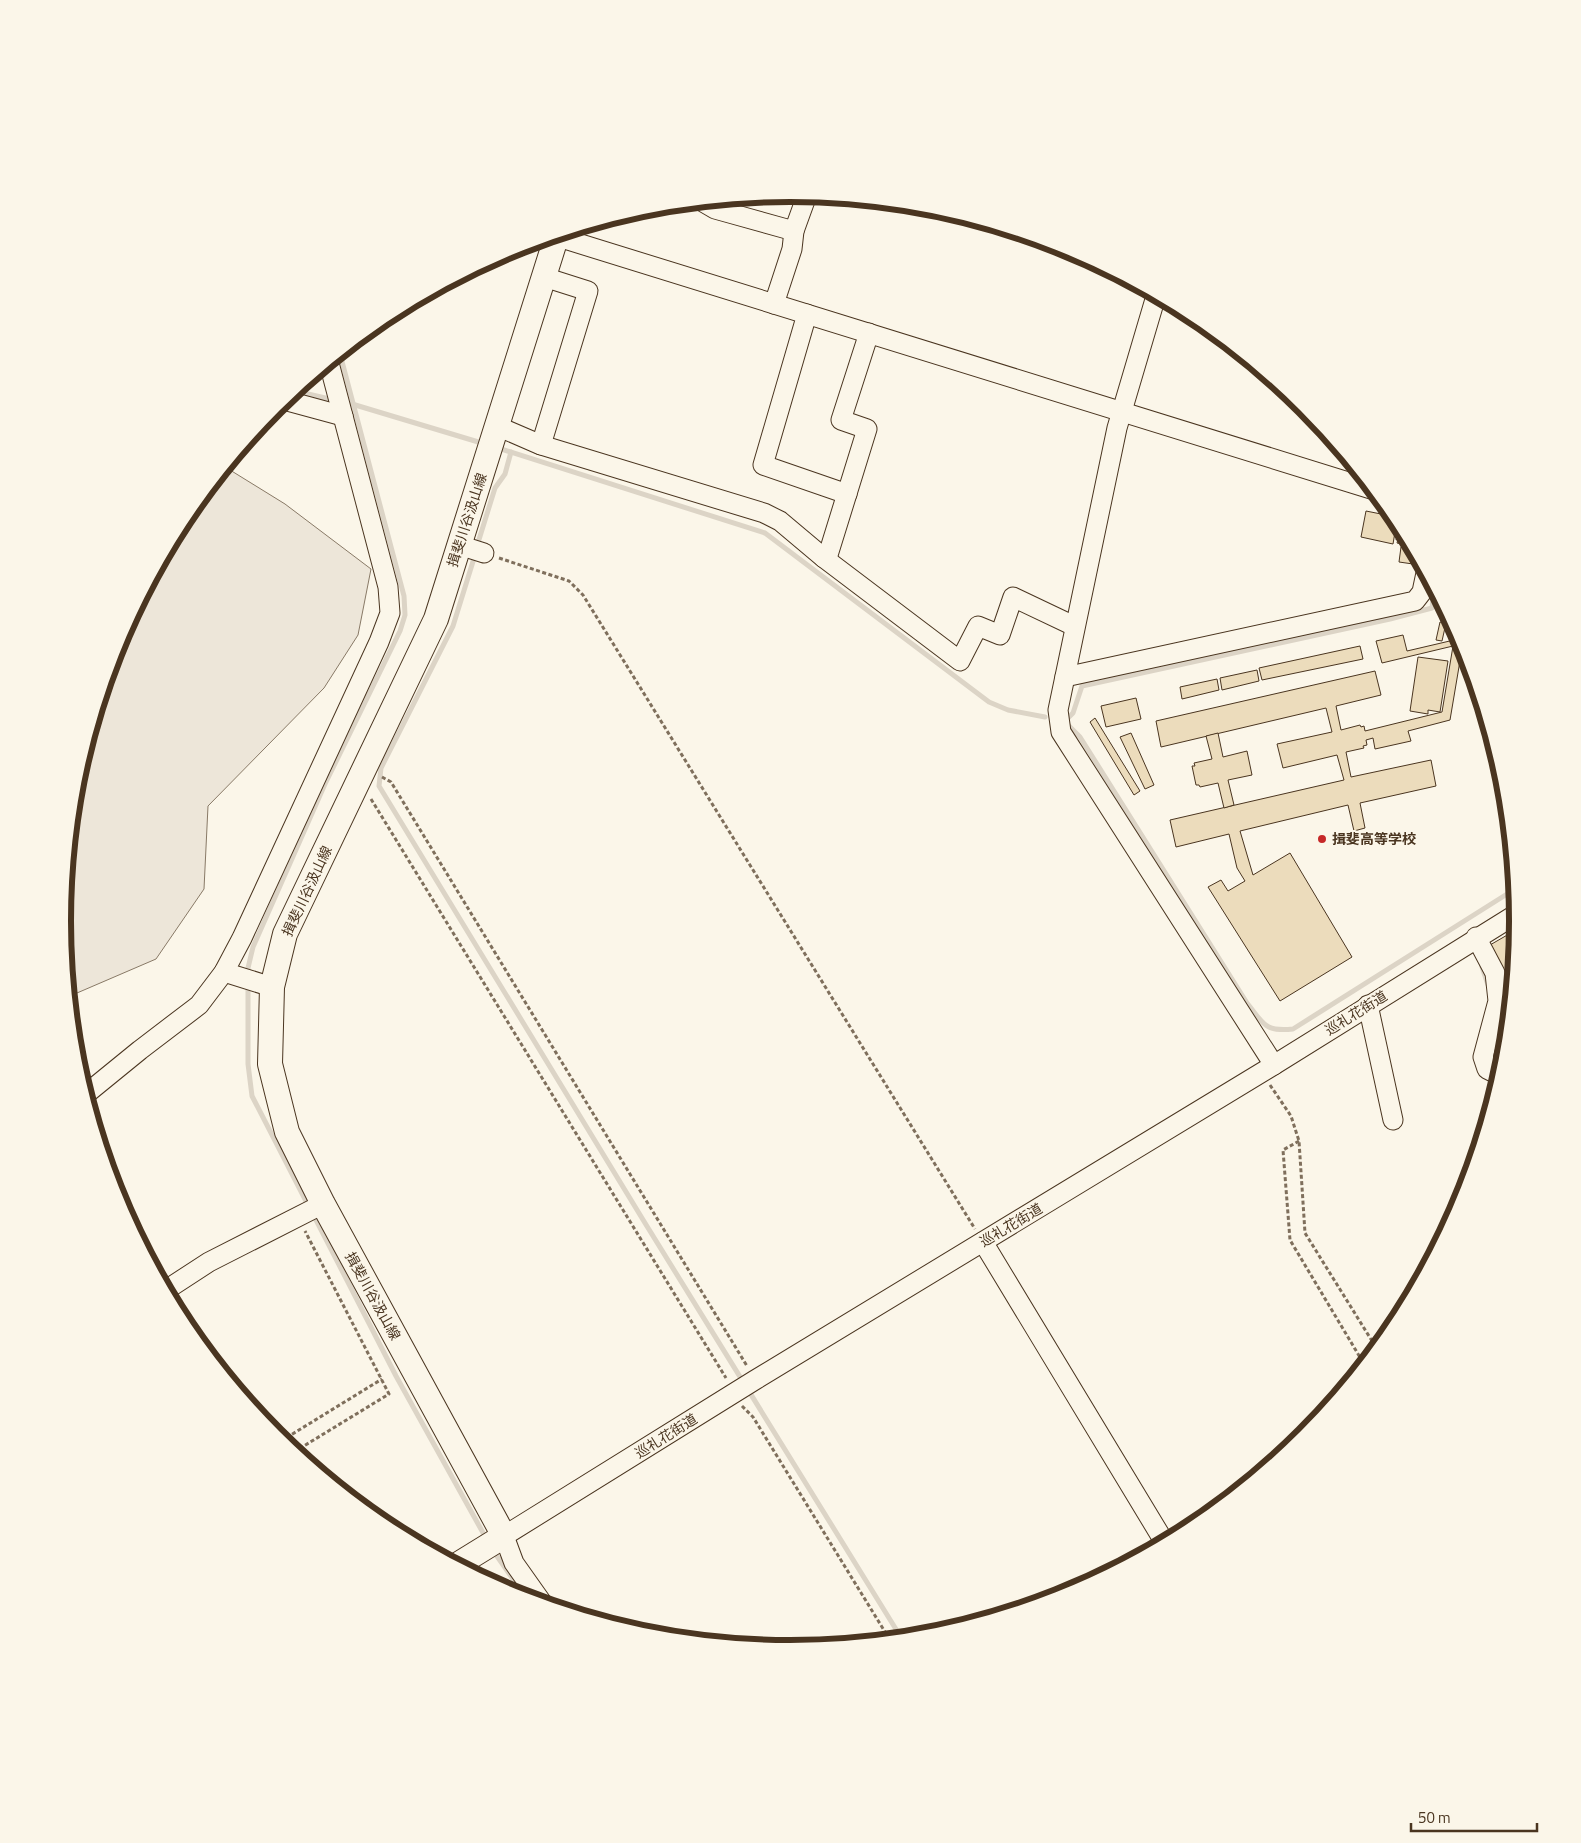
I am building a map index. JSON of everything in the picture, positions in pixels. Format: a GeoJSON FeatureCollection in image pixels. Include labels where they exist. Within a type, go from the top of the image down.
{"type":"FeatureCollection","features":[{"type":"Feature","properties":{"kind":"main road","name":"揖斐川谷汲山線"},"geometry":{"type":"LineString","coordinates":[[504,1536],[323,1204],[287,1132],[270,1064],[272,987],[286,934],[436,619],[554,242]]}},
{"type":"Feature","properties":{"kind":"main road"},"geometry":{"type":"LineString","coordinates":[[462,1562],[504,1536]]}},
{"type":"Feature","properties":{"kind":"street"},"geometry":{"type":"LineString","coordinates":[[774,304],[792,249],[794,231],[804,203]]}},
{"type":"Feature","properties":{"kind":"street"},"geometry":{"type":"LineString","coordinates":[[711,207],[794,231]]}},
{"type":"Feature","properties":{"kind":"street"},"geometry":{"type":"LineString","coordinates":[[564,239],[1363,487]]}},
{"type":"Feature","properties":{"kind":"street"},"geometry":{"type":"LineString","coordinates":[[541,445],[588,291],[544,277]]}},
{"type":"Feature","properties":{"kind":"street"},"geometry":{"type":"LineString","coordinates":[[1154,302],[1122,412],[1074,626],[1066,677],[1058,710],[1060,732],[1268,1068]]}},
{"type":"Feature","properties":{"kind":"street"},"geometry":{"type":"LineString","coordinates":[[807,314],[762,465],[847,494]]}},
{"type":"Feature","properties":{"kind":"street"},"geometry":{"type":"LineString","coordinates":[[824,558],[828,555],[867,429],[841,420],[869,333]]}},
{"type":"Feature","properties":{"kind":"street"},"geometry":{"type":"LineString","coordinates":[[92,1089],[199,1005],[224,972],[242,938],[349,707],[390,613],[388,587],[331,369]]}},
{"type":"Feature","properties":{"kind":"street"},"geometry":{"type":"LineString","coordinates":[[293,402],[343,416]]}},
{"type":"Feature","properties":{"kind":"street"},"geometry":{"type":"LineString","coordinates":[[497,426],[541,445],[764,513],[780,521],[824,558],[960,661],[978,626],[1000,635],[1013,597],[1074,626]]}},
{"type":"Feature","properties":{"kind":"street"},"geometry":{"type":"LineString","coordinates":[[459,545],[484,553]]}},
{"type":"Feature","properties":{"kind":"street"},"geometry":{"type":"LineString","coordinates":[[1066,677],[1415,601],[1422,592],[1424,582]]}},
{"type":"Feature","properties":{"kind":"street","name":"巡礼花街道"},"geometry":{"type":"LineString","coordinates":[[504,1536],[1510,918]]}},
{"type":"Feature","properties":{"kind":"street"},"geometry":{"type":"LineString","coordinates":[[1476,937],[1495,973],[1498,1001],[1483,1057],[1487,1069],[1494,1072]]}},
{"type":"Feature","properties":{"kind":"street"},"geometry":{"type":"LineString","coordinates":[[224,972],[272,987]]}},
{"type":"Feature","properties":{"kind":"street"},"geometry":{"type":"LineString","coordinates":[[1368,1005],[1393,1120]]}},
{"type":"Feature","properties":{"kind":"street"},"geometry":{"type":"LineString","coordinates":[[171,1287],[209,1262],[323,1204]]}},
{"type":"Feature","properties":{"kind":"street"},"geometry":{"type":"LineString","coordinates":[[983,1242],[1161,1537]]}},
{"type":"Feature","properties":{"kind":"street"},"geometry":{"type":"LineString","coordinates":[[504,1536],[514,1564],[536,1594]]}},
{"type":"Feature","properties":{"kind":"path"},"geometry":{"type":"LineString","coordinates":[[484,553],[569,581],[583,595],[983,1242]]}},
{"type":"Feature","properties":{"kind":"path"},"geometry":{"type":"LineString","coordinates":[[755,1380],[391,782],[360,776],[363,787],[725,1375],[733,1394],[753,1417],[887,1635]]}},
{"type":"Feature","properties":{"kind":"path"},"geometry":{"type":"LineString","coordinates":[[1268,1068],[1291,1116],[1299,1141],[1305,1233],[1373,1342]]}},
{"type":"Feature","properties":{"kind":"path"},"geometry":{"type":"LineString","coordinates":[[1299,1141],[1283,1150],[1290,1240],[1361,1359]]}},
{"type":"Feature","properties":{"kind":"path"},"geometry":{"type":"LineString","coordinates":[[298,1217],[389,1394],[301,1448]]}},
{"type":"Feature","properties":{"kind":"path"},"geometry":{"type":"LineString","coordinates":[[289,1436],[382,1379]]}},
{"type":"Feature","properties":{"kind":"shaded area"},"geometry":{"type":"Polygon","coordinates":[[[231,471],[285,504],[371,569],[358,635],[324,688],[208,806],[204,889],[156,959],[75,994],[71,921],[77,828],[85,781],[96,735],[109,690],[126,646],[145,603],[168,562],[192,522],[231,471]]]}},
{"type":"Feature","properties":{"kind":"building"},"geometry":{"type":"Polygon","coordinates":[[[1366,511],[1383,514],[1395,532],[1393,544],[1361,537],[1366,511]]]}},
{"type":"Feature","properties":{"kind":"building"},"geometry":{"type":"Polygon","coordinates":[[[1397,536],[1402,544],[1397,543],[1398,539],[1396,540],[1397,536]]]}},
{"type":"Feature","properties":{"kind":"building"},"geometry":{"type":"Polygon","coordinates":[[[1401,547],[1404,548],[1414,564],[1399,562],[1401,547]]]}},
{"type":"Feature","properties":{"kind":"building"},"geometry":{"type":"Polygon","coordinates":[[[1440,622],[1445,623],[1442,641],[1436,640],[1440,622]]]}},
{"type":"Feature","properties":{"kind":"building"},"geometry":{"type":"Polygon","coordinates":[[[1403,635],[1407,651],[1453,640],[1460,659],[1450,720],[1408,731],[1411,741],[1375,749],[1373,738],[1366,740],[1367,745],[1363,746],[1364,748],[1346,752],[1351,777],[1431,760],[1436,786],[1360,803],[1365,828],[1354,831],[1348,805],[1240,831],[1253,875],[1290,853],[1352,957],[1280,1001],[1208,887],[1221,880],[1228,891],[1245,881],[1237,868],[1229,834],[1176,847],[1170,820],[1344,780],[1337,755],[1283,768],[1277,744],[1332,732],[1326,708],[1161,747],[1156,721],[1375,671],[1381,695],[1336,706],[1341,730],[1360,725],[1361,727],[1364,726],[1365,731],[1442,712],[1453,646],[1382,663],[1376,641],[1403,635]]]}},
{"type":"Feature","properties":{"kind":"building"},"geometry":{"type":"Polygon","coordinates":[[[1360,646],[1363,659],[1262,680],[1259,668],[1360,646]]]}},
{"type":"Feature","properties":{"kind":"building"},"geometry":{"type":"Polygon","coordinates":[[[1418,657],[1448,661],[1440,712],[1428,710],[1428,714],[1410,711],[1418,657]]]}},
{"type":"Feature","properties":{"kind":"building"},"geometry":{"type":"Polygon","coordinates":[[[1257,670],[1259,681],[1222,690],[1220,678],[1257,670]]]}},
{"type":"Feature","properties":{"kind":"building"},"geometry":{"type":"Polygon","coordinates":[[[1217,679],[1219,690],[1182,699],[1180,687],[1217,679]]]}},
{"type":"Feature","properties":{"kind":"building"},"geometry":{"type":"Polygon","coordinates":[[[1136,698],[1141,719],[1106,727],[1101,706],[1136,698]]]}},
{"type":"Feature","properties":{"kind":"building"},"geometry":{"type":"Polygon","coordinates":[[[1095,718],[1140,791],[1134,795],[1090,722],[1095,718]]]}},
{"type":"Feature","properties":{"kind":"building"},"geometry":{"type":"Polygon","coordinates":[[[1131,733],[1154,785],[1145,789],[1120,737],[1131,733]]]}},
{"type":"Feature","properties":{"kind":"building"},"geometry":{"type":"Polygon","coordinates":[[[1218,733],[1223,757],[1247,751],[1252,775],[1228,780],[1234,805],[1224,808],[1218,783],[1200,787],[1196,785],[1192,766],[1195,766],[1194,763],[1212,759],[1206,736],[1218,733]]]}},
{"type":"Feature","properties":{"kind":"building"},"geometry":{"type":"Polygon","coordinates":[[[1509,934],[1508,968],[1504,970],[1490,945],[1509,934]]]}},
{"type":"Feature","properties":{"kind":"waterway"},"geometry":{"type":"LineString","coordinates":[[248,976],[253,947],[325,784],[400,631],[405,615],[404,596],[342,360]]}},
{"type":"Feature","properties":{"kind":"waterway"},"geometry":{"type":"LineString","coordinates":[[303,393],[334,400]]}},
{"type":"Feature","properties":{"kind":"waterway"},"geometry":{"type":"LineString","coordinates":[[352,404],[485,444]]}},
{"type":"Feature","properties":{"kind":"waterway"},"geometry":{"type":"LineString","coordinates":[[495,447],[765,533],[989,702],[1008,710],[1045,717]]}},
{"type":"Feature","properties":{"kind":"waterway"},"geometry":{"type":"LineString","coordinates":[[477,546],[495,488],[505,474],[511,452]]}},
{"type":"Feature","properties":{"kind":"waterway"},"geometry":{"type":"LineString","coordinates":[[475,555],[453,626],[381,768],[379,786],[645,1223],[898,1633]]}},
{"type":"Feature","properties":{"kind":"waterway"},"geometry":{"type":"LineString","coordinates":[[1065,721],[1073,713],[1082,686],[1390,619],[1432,608],[1433,598]]}},
{"type":"Feature","properties":{"kind":"waterway"},"geometry":{"type":"LineString","coordinates":[[1066,723],[1080,737],[1247,1003],[1261,1021],[1270,1028],[1293,1029],[1509,893]]}},
{"type":"Feature","properties":{"kind":"waterway"},"geometry":{"type":"LineString","coordinates":[[1482,967],[1488,985]]}},
{"type":"Feature","properties":{"kind":"waterway"},"geometry":{"type":"LineString","coordinates":[[248,984],[248,1064],[252,1096],[309,1207]]}},
{"type":"Feature","properties":{"kind":"waterway"},"geometry":{"type":"LineString","coordinates":[[313,1214],[396,1376],[487,1540]]}},
{"type":"Feature","properties":{"kind":"waterway"},"geometry":{"type":"LineString","coordinates":[[492,1549],[519,1587]]}},
{"type":"Feature","properties":{"kind":"place","name":"揖斐高等学校"},"geometry":{"type":"Point","coordinates":[1322,839]}}]}
